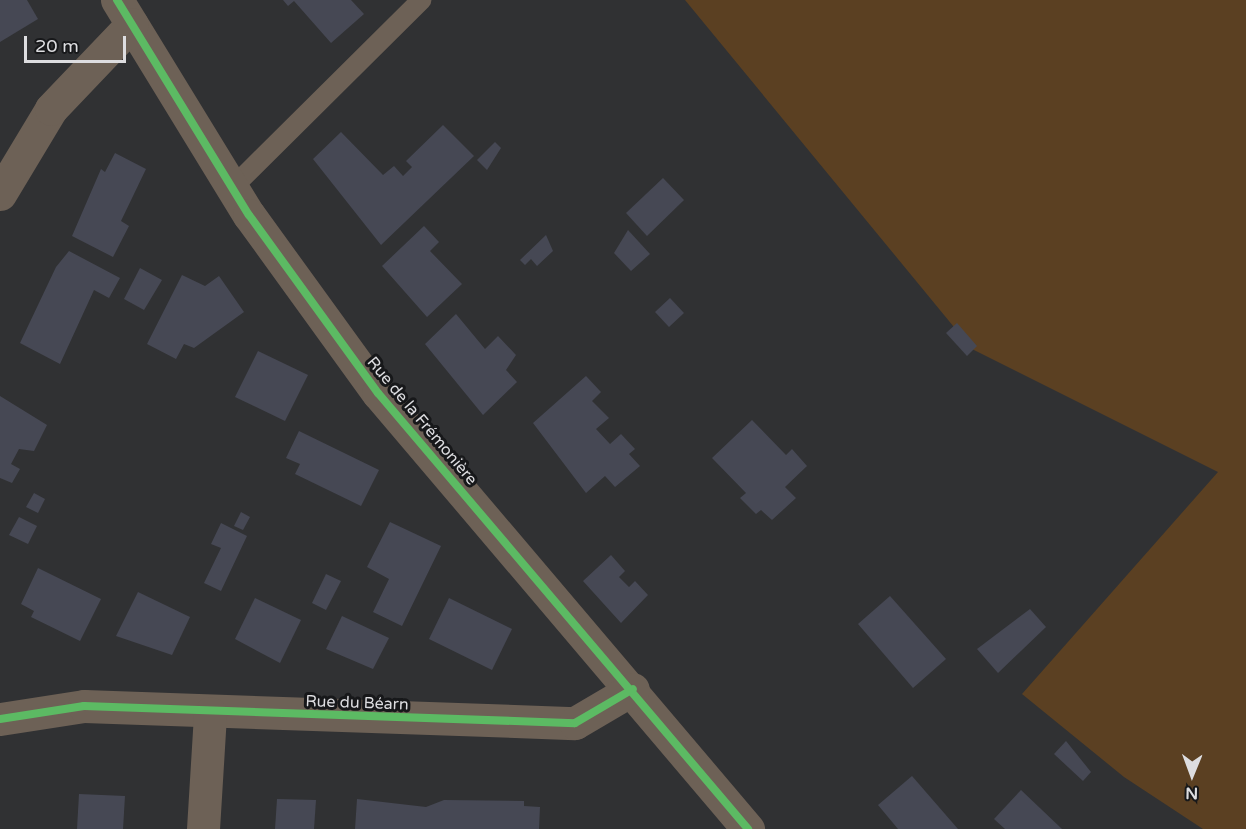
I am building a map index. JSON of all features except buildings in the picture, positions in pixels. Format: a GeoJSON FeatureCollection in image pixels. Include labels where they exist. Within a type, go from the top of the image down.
{"type":"FeatureCollection","features":[{"type":"Feature","properties":{"kind":"street","name":"Rue de la Frémonière"},"geometry":{"type":"LineString","coordinates":[[124,12],[232,188],[378,393],[633,689],[748,829]]}},
{"type":"Feature","properties":{"kind":"street"},"geometry":{"type":"LineString","coordinates":[[0,194],[51,109],[124,12]]}},
{"type":"Feature","properties":{"kind":"street","name":"Rue du Béarn"},"geometry":{"type":"LineString","coordinates":[[0,719],[84,706],[210,713],[575,723],[633,689]]}},
{"type":"Feature","properties":{"kind":"street"},"geometry":{"type":"LineString","coordinates":[[203,829],[210,713]]}},
{"type":"Feature","properties":{"kind":"lane"},"geometry":{"type":"LineString","coordinates":[[232,188],[421,0]]}},
{"type":"Feature","properties":{"kind":"shaded area"},"geometry":{"type":"Polygon","coordinates":[[[685,0],[1246,0],[1246,829],[1203,829],[1124,777],[1022,694],[1218,472],[972,349],[685,0]]]}},
{"type":"Feature","properties":{"kind":"cycle path"},"geometry":{"type":"LineString","coordinates":[[117,0],[249,215],[378,393],[748,829]]}},
{"type":"Feature","properties":{"kind":"cycle path"},"geometry":{"type":"LineString","coordinates":[[0,719],[84,706],[575,723],[633,689]]}}]}
